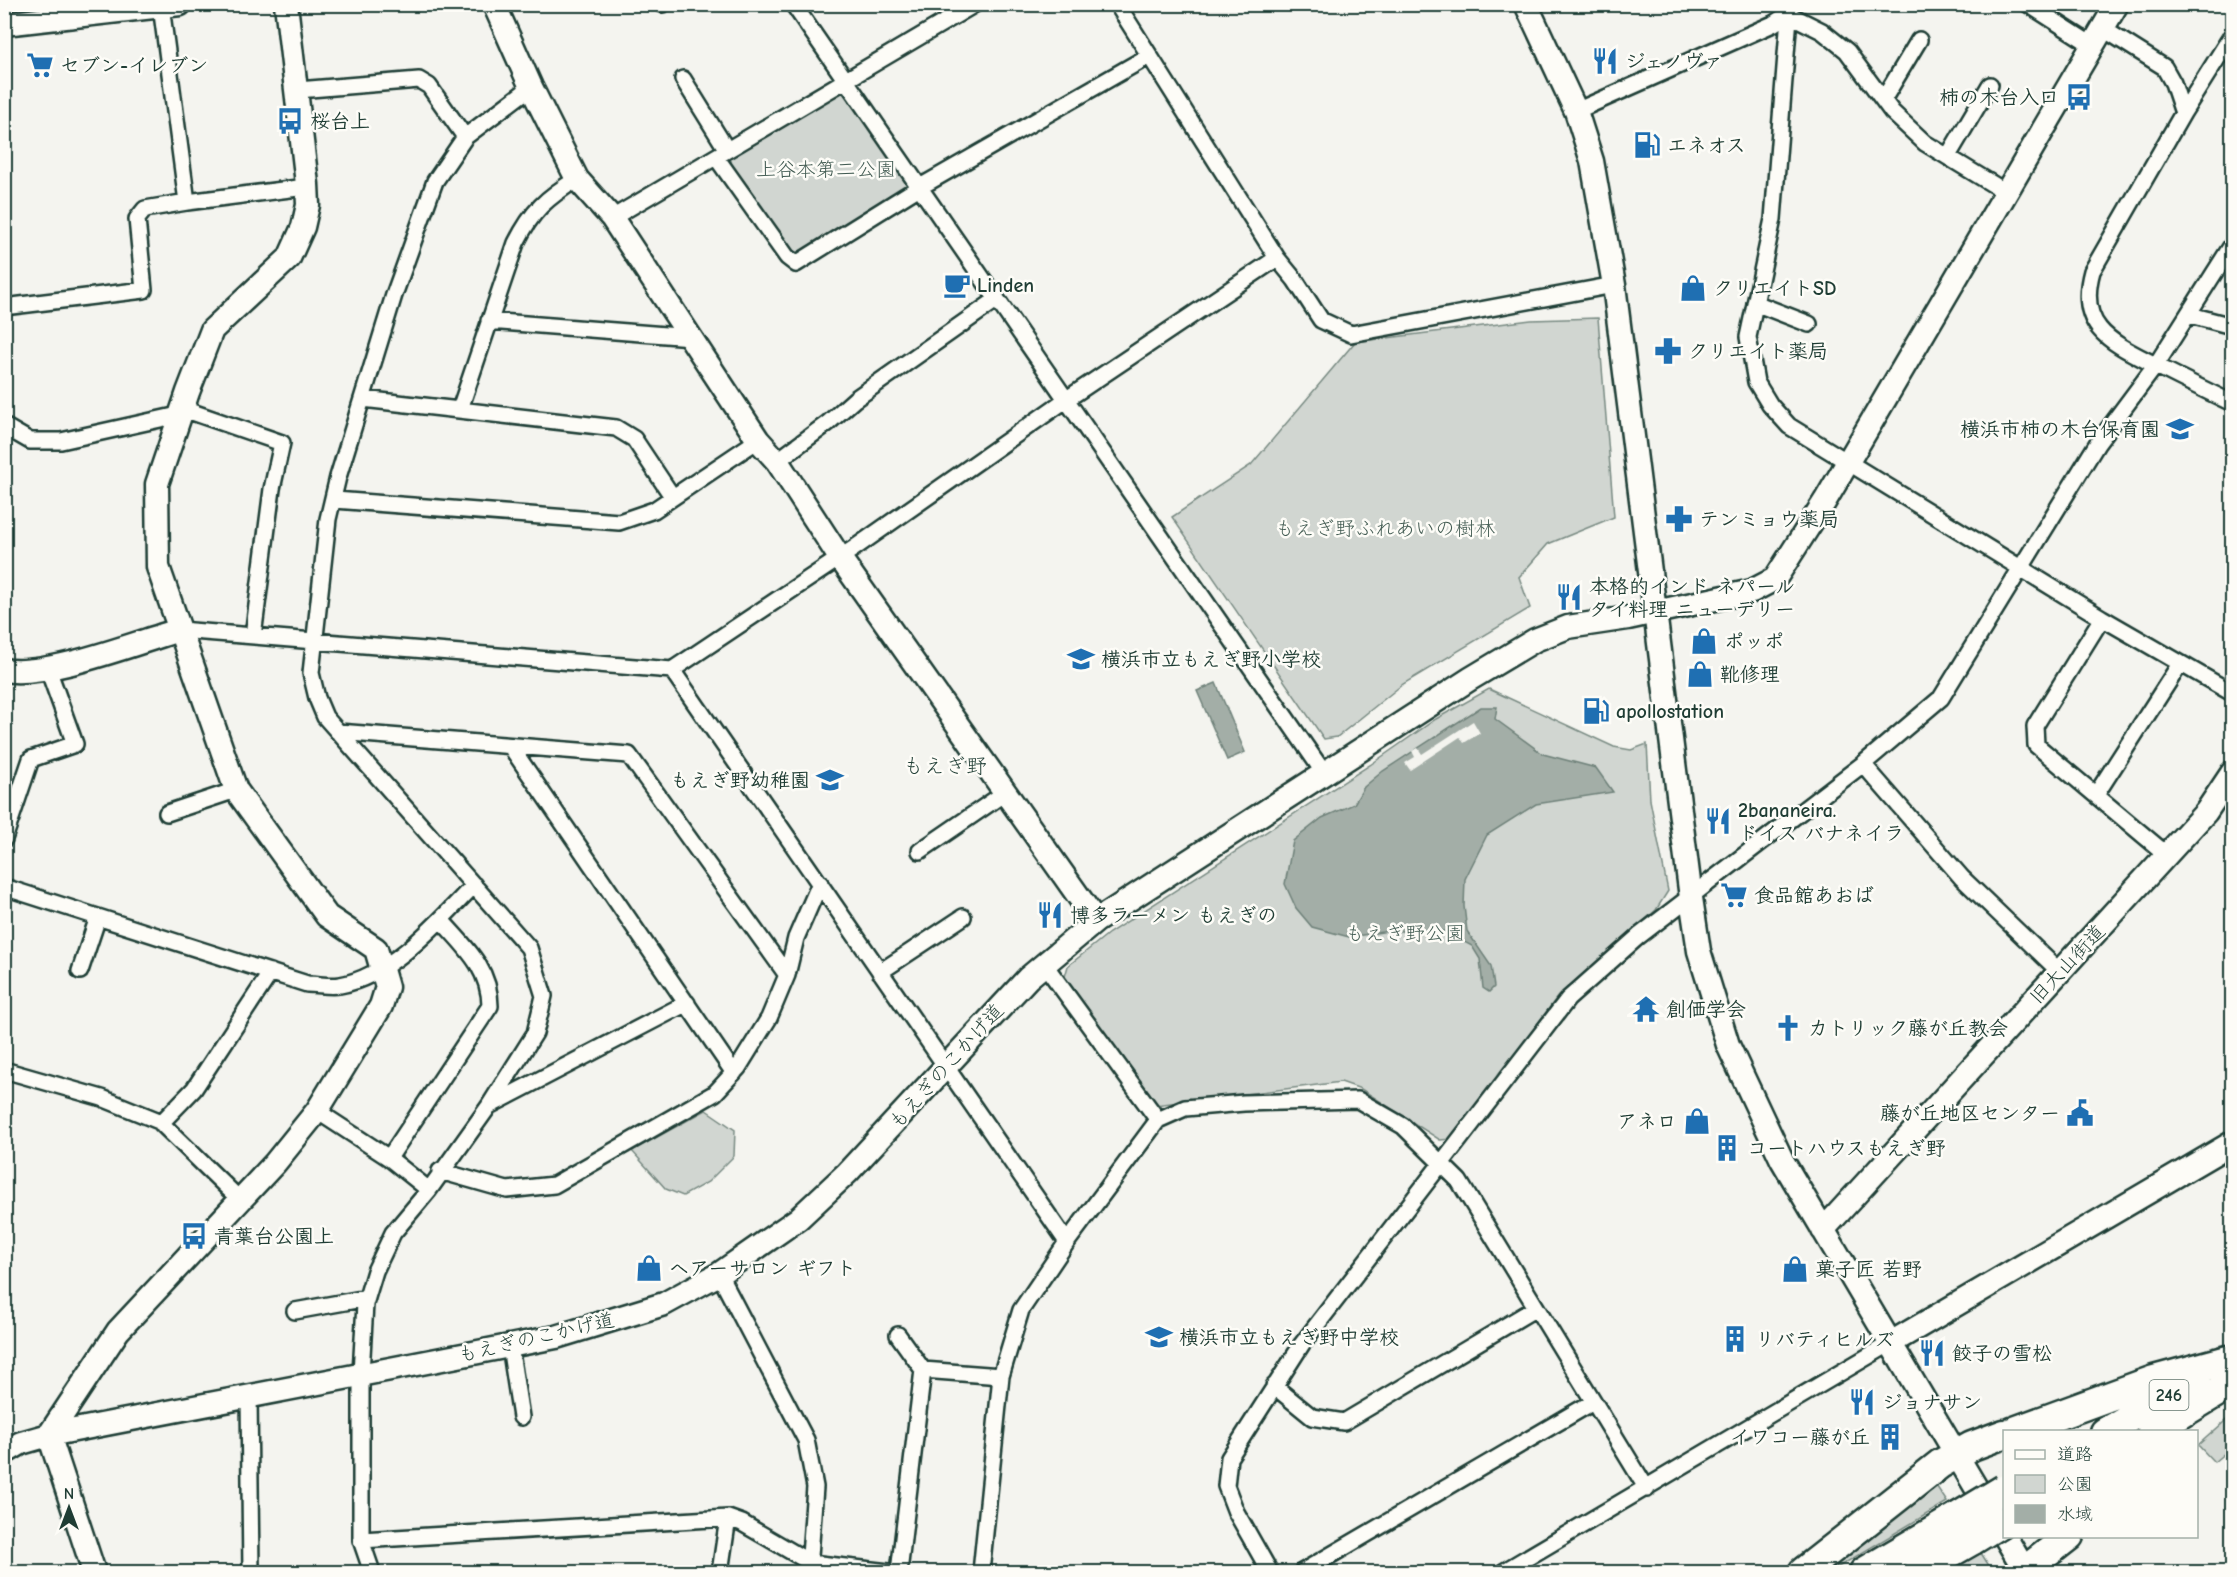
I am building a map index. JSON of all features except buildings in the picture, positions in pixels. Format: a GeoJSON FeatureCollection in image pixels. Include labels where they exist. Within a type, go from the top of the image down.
{"type":"FeatureCollection","features":[{"type":"Feature","properties":{"kind":"highway"},"geometry":{"type":"LineString","coordinates":[[2015,1430],[2154,1380],[2231,1367]]}},
{"type":"Feature","properties":{"kind":"highway","name":"246"},"geometry":{"type":"LineString","coordinates":[[2107,1430],[2231,1367]]}},
{"type":"Feature","properties":{"kind":"highway","name":"246"},"geometry":{"type":"LineString","coordinates":[[2153,1430],[2231,1367]]}},
{"type":"Feature","properties":{"kind":"highway"},"geometry":{"type":"LineString","coordinates":[[2192,1430],[2232,1389]]}},
{"type":"Feature","properties":{"kind":"highway"},"geometry":{"type":"LineString","coordinates":[[1803,1572],[1940,1464],[2003,1434]]}},
{"type":"Feature","properties":{"kind":"highway"},"geometry":{"type":"LineString","coordinates":[[1917,1572],[1966,1528],[2003,1490]]}},
{"type":"Feature","properties":{"kind":"highway"},"geometry":{"type":"LineString","coordinates":[[1864,1572],[1966,1528],[2003,1521]]}},
{"type":"Feature","properties":{"kind":"highway"},"geometry":{"type":"LineString","coordinates":[[2025,1572],[2068,1538]]}},
{"type":"Feature","properties":{"kind":"street"},"geometry":{"type":"LineString","coordinates":[[94,1572],[49,1435],[118,1331],[275,1163],[317,1111],[381,1006],[387,987],[384,968],[376,949],[327,916],[236,790],[158,567],[157,484],[212,330],[289,258],[303,227],[308,205],[298,90],[286,4]]}},
{"type":"Feature","properties":{"kind":"street"},"geometry":{"type":"LineString","coordinates":[[494,4],[531,87],[577,179],[612,218],[758,440],[777,461],[840,558],[1096,921]]}},
{"type":"Feature","properties":{"kind":"street"},"geometry":{"type":"LineString","coordinates":[[793,4],[1324,773]]}},
{"type":"Feature","properties":{"kind":"street"},"geometry":{"type":"LineString","coordinates":[[612,218],[975,4]]}},
{"type":"Feature","properties":{"kind":"street"},"geometry":{"type":"LineString","coordinates":[[1117,4],[1277,258],[1295,280],[1321,320],[1351,334],[1614,285]]}},
{"type":"Feature","properties":{"kind":"street"},"geometry":{"type":"LineString","coordinates":[[1526,4],[1576,111],[1593,161],[1614,285],[1690,898],[1699,951],[1728,1045],[1782,1160],[2003,1535]]}},
{"type":"Feature","properties":{"kind":"street"},"geometry":{"type":"LineString","coordinates":[[2028,4],[2164,67],[2173,83],[2183,113]]}},
{"type":"Feature","properties":{"kind":"street","name":"もえぎのこかげ道"},"geometry":{"type":"LineString","coordinates":[[4,1453],[21,1443],[49,1435],[556,1337],[664,1304],[719,1274],[798,1219],[847,1173],[946,1068],[978,1029],[1045,964],[1096,921],[1535,640],[1569,627],[1628,618],[1752,591],[1775,579],[1847,462],[2004,192],[2117,4]]}},
{"type":"Feature","properties":{"kind":"street"},"geometry":{"type":"LineString","coordinates":[[4,24],[170,5],[187,202]]}},
{"type":"Feature","properties":{"kind":"street"},"geometry":{"type":"LineString","coordinates":[[1576,111],[1773,24],[1789,9]]}},
{"type":"Feature","properties":{"kind":"street"},"geometry":{"type":"LineString","coordinates":[[1789,9],[1848,51],[1883,100],[1908,129],[1925,143],[2004,192]]}},
{"type":"Feature","properties":{"kind":"street"},"geometry":{"type":"LineString","coordinates":[[1789,9],[1773,219],[1748,337],[1756,382],[1770,405],[1789,426],[2102,618],[2232,693]]}},
{"type":"Feature","properties":{"kind":"street"},"geometry":{"type":"LineString","coordinates":[[2232,35],[2183,113],[2092,271],[2087,290],[2089,308],[2105,338],[2232,403]]}},
{"type":"Feature","properties":{"kind":"street"},"geometry":{"type":"LineString","coordinates":[[1883,100],[1919,40]]}},
{"type":"Feature","properties":{"kind":"street"},"geometry":{"type":"LineString","coordinates":[[683,80],[721,154],[787,257],[796,264],[919,188],[1149,56]]}},
{"type":"Feature","properties":{"kind":"street"},"geometry":{"type":"LineString","coordinates":[[298,90],[419,80],[429,86],[465,137]]}},
{"type":"Feature","properties":{"kind":"street"},"geometry":{"type":"LineString","coordinates":[[1948,156],[1990,85]]}},
{"type":"Feature","properties":{"kind":"street"},"geometry":{"type":"LineString","coordinates":[[372,1572],[361,1539],[361,1373],[367,1298],[375,1270],[393,1233],[429,1190],[440,1171],[489,1106],[535,1034],[544,996],[529,948],[325,717],[317,698],[311,673],[314,640],[328,519],[335,500],[339,477],[394,296],[435,181],[465,137],[531,87]]}},
{"type":"Feature","properties":{"kind":"street"},"geometry":{"type":"LineString","coordinates":[[460,409],[516,243],[526,222],[546,198],[577,179]]}},
{"type":"Feature","properties":{"kind":"street"},"geometry":{"type":"LineString","coordinates":[[4,307],[144,290],[137,219],[145,209],[306,187]]}},
{"type":"Feature","properties":{"kind":"street"},"geometry":{"type":"LineString","coordinates":[[1270,1572],[1236,1512],[1226,1486],[1229,1458],[1302,1344],[1568,999],[1639,936],[1863,764],[1941,698],[2097,444],[2190,315],[2232,245]]}},
{"type":"Feature","properties":{"kind":"street"},"geometry":{"type":"LineString","coordinates":[[4,670],[16,672],[48,669],[179,630],[672,670],[840,558],[1067,399],[1277,258]]}},
{"type":"Feature","properties":{"kind":"street"},"geometry":{"type":"LineString","coordinates":[[777,461],[828,423],[855,399],[996,300]]}},
{"type":"Feature","properties":{"kind":"street"},"geometry":{"type":"LineString","coordinates":[[1755,303],[1809,324]]}},
{"type":"Feature","properties":{"kind":"street"},"geometry":{"type":"LineString","coordinates":[[2190,315],[2232,326]]}},
{"type":"Feature","properties":{"kind":"street"},"geometry":{"type":"LineString","coordinates":[[489,321],[690,337]]}},
{"type":"Feature","properties":{"kind":"street"},"geometry":{"type":"LineString","coordinates":[[363,399],[616,428],[634,439],[672,496]]}},
{"type":"Feature","properties":{"kind":"street"},"geometry":{"type":"LineString","coordinates":[[4,426],[30,441],[61,441],[192,412],[282,443],[272,489],[253,636]]}},
{"type":"Feature","properties":{"kind":"street"},"geometry":{"type":"LineString","coordinates":[[335,500],[619,522],[654,510],[758,440]]}},
{"type":"Feature","properties":{"kind":"street"},"geometry":{"type":"LineString","coordinates":[[2102,618],[2035,726],[2036,745],[2097,793],[2168,855]]}},
{"type":"Feature","properties":{"kind":"street"},"geometry":{"type":"LineString","coordinates":[[2097,793],[2181,664]]}},
{"type":"Feature","properties":{"kind":"street"},"geometry":{"type":"LineString","coordinates":[[4,839],[31,759],[75,744],[48,669]]}},
{"type":"Feature","properties":{"kind":"street"},"geometry":{"type":"LineString","coordinates":[[672,670],[1066,1242]]}},
{"type":"Feature","properties":{"kind":"street"},"geometry":{"type":"LineString","coordinates":[[338,732],[629,755],[787,975]]}},
{"type":"Feature","properties":{"kind":"street"},"geometry":{"type":"LineString","coordinates":[[511,747],[734,1073]]}},
{"type":"Feature","properties":{"kind":"street"},"geometry":{"type":"LineString","coordinates":[[1863,764],[1962,878],[2059,971]]}},
{"type":"Feature","properties":{"kind":"street","name":"旧大山街道"},"geometry":{"type":"LineString","coordinates":[[1823,1230],[2168,855],[2206,812],[2232,773]]}},
{"type":"Feature","properties":{"kind":"street"},"geometry":{"type":"LineString","coordinates":[[167,813],[236,790]]}},
{"type":"Feature","properties":{"kind":"street"},"geometry":{"type":"LineString","coordinates":[[920,851],[1006,792]]}},
{"type":"Feature","properties":{"kind":"street"},"geometry":{"type":"LineString","coordinates":[[440,1171],[507,1190],[554,1185],[715,1092],[734,1073],[769,1018],[787,975],[796,938],[820,883]]}},
{"type":"Feature","properties":{"kind":"street"},"geometry":{"type":"LineString","coordinates":[[4,887],[308,984],[340,985],[384,968],[441,920],[474,885]]}},
{"type":"Feature","properties":{"kind":"street"},"geometry":{"type":"LineString","coordinates":[[80,971],[98,917]]}},
{"type":"Feature","properties":{"kind":"street"},"geometry":{"type":"LineString","coordinates":[[880,972],[963,917]]}},
{"type":"Feature","properties":{"kind":"street"},"geometry":{"type":"LineString","coordinates":[[389,1158],[490,1006],[490,989],[485,974],[441,920]]}},
{"type":"Feature","properties":{"kind":"street"},"geometry":{"type":"LineString","coordinates":[[1045,964],[1158,1120]]}},
{"type":"Feature","properties":{"kind":"street"},"geometry":{"type":"LineString","coordinates":[[161,1124],[194,1089],[272,972]]}},
{"type":"Feature","properties":{"kind":"street"},"geometry":{"type":"LineString","coordinates":[[489,1106],[687,1004]]}},
{"type":"Feature","properties":{"kind":"street"},"geometry":{"type":"LineString","coordinates":[[4,1070],[102,1098],[161,1124],[239,1199]]}},
{"type":"Feature","properties":{"kind":"street"},"geometry":{"type":"LineString","coordinates":[[981,1572],[1000,1376],[1021,1310],[1066,1242],[1158,1120],[1185,1107],[1358,1100],[1403,1126],[1459,1181],[1647,1489]]}},
{"type":"Feature","properties":{"kind":"street"},"geometry":{"type":"LineString","coordinates":[[317,1111],[389,1158],[429,1190]]}},
{"type":"Feature","properties":{"kind":"street"},"geometry":{"type":"LineString","coordinates":[[1503,1572],[2232,1143]]}},
{"type":"Feature","properties":{"kind":"street"},"geometry":{"type":"LineString","coordinates":[[719,1274],[806,1440],[815,1487],[810,1568]]}},
{"type":"Feature","properties":{"kind":"street"},"geometry":{"type":"LineString","coordinates":[[295,1311],[367,1298]]}},
{"type":"Feature","properties":{"kind":"street"},"geometry":{"type":"LineString","coordinates":[[1274,1386],[1312,1417],[1344,1422],[1536,1308]]}},
{"type":"Feature","properties":{"kind":"street"},"geometry":{"type":"LineString","coordinates":[[898,1335],[923,1370],[899,1572]]}},
{"type":"Feature","properties":{"kind":"street"},"geometry":{"type":"LineString","coordinates":[[510,1346],[521,1417]]}},
{"type":"Feature","properties":{"kind":"street"},"geometry":{"type":"LineString","coordinates":[[923,1370],[1000,1376]]}},
{"type":"Feature","properties":{"kind":"street"},"geometry":{"type":"LineString","coordinates":[[249,1396],[251,1572]]}},
{"type":"Feature","properties":{"kind":"street"},"geometry":{"type":"LineString","coordinates":[[1302,1572],[1593,1402]]}},
{"type":"Feature","properties":{"kind":"street"},"geometry":{"type":"LineString","coordinates":[[720,1572],[728,1518]]}},
{"type":"Feature","properties":{"kind":"street"},"geometry":{"type":"LineString","coordinates":[[361,1539],[728,1518],[751,1528],[810,1568],[889,1572]]}},
{"type":"Feature","properties":{"kind":"street"},"geometry":{"type":"LineString","coordinates":[[2005,1538],[2025,1572]]}},
{"type":"Feature","properties":{"kind":"green space","name":"上谷本第二公園"},"geometry":{"type":"Polygon","coordinates":[[[847,82],[913,191],[802,254],[790,251],[731,168],[731,157],[847,82]]]}},
{"type":"Feature","properties":{"kind":"green space","name":"もえぎ野ふれあいの樹林"},"geometry":{"type":"Polygon","coordinates":[[[1598,318],[1614,517],[1548,544],[1519,577],[1530,608],[1403,684],[1337,737],[1324,739],[1172,517],[1251,465],[1355,342],[1531,320],[1598,318]]]}},
{"type":"Feature","properties":{"kind":"green space","name":"もえぎ野公園"},"geometry":{"type":"Polygon","coordinates":[[[1489,689],[1614,747],[1631,750],[1647,744],[1650,800],[1668,891],[1656,910],[1558,996],[1452,1139],[1440,1140],[1361,1089],[1341,1082],[1155,1105],[1064,980],[1068,966],[1109,933],[1370,765],[1436,719],[1489,689]]]}},
{"type":"Feature","properties":{"kind":"green space"},"geometry":{"type":"Polygon","coordinates":[[[706,1110],[735,1130],[734,1156],[708,1182],[683,1196],[666,1189],[632,1151],[706,1110]]]}},
{"type":"Feature","properties":{"kind":"green space"},"geometry":{"type":"Polygon","coordinates":[[[2232,1415],[2232,1447],[2214,1462],[2198,1445],[2232,1415]]]}},
{"type":"Feature","properties":{"kind":"green space"},"geometry":{"type":"Polygon","coordinates":[[[1933,1481],[1947,1502],[1830,1572],[1818,1572],[1933,1481]]]}},
{"type":"Feature","properties":{"kind":"green space"},"geometry":{"type":"Polygon","coordinates":[[[1981,1553],[1993,1572],[1946,1572],[1981,1553]]]}},
{"type":"Feature","properties":{"kind":"water"},"geometry":{"type":"Polygon","coordinates":[[[1216,683],[1245,752],[1227,760],[1197,691],[1216,683]]]}},
{"type":"Feature","properties":{"kind":"water"},"geometry":{"type":"Polygon","coordinates":[[[1481,707],[1497,707],[1495,719],[1543,754],[1596,768],[1613,792],[1536,804],[1487,835],[1465,879],[1464,906],[1467,931],[1491,966],[1494,987],[1489,992],[1483,988],[1480,959],[1472,946],[1444,931],[1389,931],[1349,937],[1312,927],[1296,908],[1285,884],[1293,841],[1322,818],[1354,804],[1364,787],[1383,771],[1481,707]]]}},
{"type":"Feature","properties":{"kind":"pier"},"geometry":{"type":"Polygon","coordinates":[[[1473,721],[1480,733],[1464,743],[1460,737],[1410,770],[1405,763],[1415,757],[1412,751],[1418,748],[1422,754],[1473,721]]]}},
{"type":"Feature","properties":{"kind":"place","name":"ジェノヴァ"},"geometry":{"type":"Point","coordinates":[1605,61]}},
{"type":"Feature","properties":{"kind":"place","name":"セブン-イレブン"},"geometry":{"type":"Point","coordinates":[40,65]}},
{"type":"Feature","properties":{"kind":"place","name":"柿の木台入口"},"geometry":{"type":"Point","coordinates":[2079,97]}},
{"type":"Feature","properties":{"kind":"place","name":"桜台上"},"geometry":{"type":"Point","coordinates":[290,121]}},
{"type":"Feature","properties":{"kind":"place","name":"エネオス"},"geometry":{"type":"Point","coordinates":[1647,145]}},
{"type":"Feature","properties":{"kind":"place","name":"Linden"},"geometry":{"type":"Point","coordinates":[957,285]}},
{"type":"Feature","properties":{"kind":"place","name":"クリエイトSD"},"geometry":{"type":"Point","coordinates":[1693,288]}},
{"type":"Feature","properties":{"kind":"place","name":"クリエイト薬局"},"geometry":{"type":"Point","coordinates":[1668,351]}},
{"type":"Feature","properties":{"kind":"place","name":"横浜市柿の木台保育園"},"geometry":{"type":"Point","coordinates":[2180,429]}},
{"type":"Feature","properties":{"kind":"place","name":"テンミョウ薬局"},"geometry":{"type":"Point","coordinates":[1679,519]}},
{"type":"Feature","properties":{"kind":"place","name":"本格的インド ネパール タイ料理 ニューデリー"},"geometry":{"type":"Point","coordinates":[1569,597]}},
{"type":"Feature","properties":{"kind":"place","name":"ポッポ"},"geometry":{"type":"Point","coordinates":[1704,641]}},
{"type":"Feature","properties":{"kind":"place","name":"横浜市立もえぎ野小学校"},"geometry":{"type":"Point","coordinates":[1081,659]}},
{"type":"Feature","properties":{"kind":"place","name":"靴修理"},"geometry":{"type":"Point","coordinates":[1700,674]}},
{"type":"Feature","properties":{"kind":"place","name":"apollostation"},"geometry":{"type":"Point","coordinates":[1596,711]}},
{"type":"Feature","properties":{"kind":"place","name":"もえぎ野幼稚園"},"geometry":{"type":"Point","coordinates":[830,780]}},
{"type":"Feature","properties":{"kind":"place","name":"2bananeira. ドイス バナネイラ"},"geometry":{"type":"Point","coordinates":[1718,821]}},
{"type":"Feature","properties":{"kind":"place","name":"食品館あおば"},"geometry":{"type":"Point","coordinates":[1734,895]}},
{"type":"Feature","properties":{"kind":"place","name":"博多ラーメン もえぎの"},"geometry":{"type":"Point","coordinates":[1050,915]}},
{"type":"Feature","properties":{"kind":"place","name":"創価学会"},"geometry":{"type":"Point","coordinates":[1646,1009]}},
{"type":"Feature","properties":{"kind":"place","name":"カトリック藤が丘教会"},"geometry":{"type":"Point","coordinates":[1788,1028]}},
{"type":"Feature","properties":{"kind":"place","name":"藤が丘地区センター"},"geometry":{"type":"Point","coordinates":[2080,1113]}},
{"type":"Feature","properties":{"kind":"place","name":"アネロ"},"geometry":{"type":"Point","coordinates":[1697,1121]}},
{"type":"Feature","properties":{"kind":"place","name":"コートハウスもえぎ野"},"geometry":{"type":"Point","coordinates":[1727,1148]}},
{"type":"Feature","properties":{"kind":"place","name":"青葉台公園上"},"geometry":{"type":"Point","coordinates":[194,1236]}},
{"type":"Feature","properties":{"kind":"place","name":"ヘアーサロン ギフト"},"geometry":{"type":"Point","coordinates":[649,1268]}},
{"type":"Feature","properties":{"kind":"place","name":"菓子匠 若野"},"geometry":{"type":"Point","coordinates":[1795,1269]}},
{"type":"Feature","properties":{"kind":"place","name":"横浜市立もえぎ野中学校"},"geometry":{"type":"Point","coordinates":[1159,1337]}},
{"type":"Feature","properties":{"kind":"place","name":"リバティヒルズ"},"geometry":{"type":"Point","coordinates":[1735,1339]}},
{"type":"Feature","properties":{"kind":"place","name":"餃子の雪松"},"geometry":{"type":"Point","coordinates":[1932,1353]}},
{"type":"Feature","properties":{"kind":"place","name":"ジョナサン"},"geometry":{"type":"Point","coordinates":[1862,1402]}},
{"type":"Feature","properties":{"kind":"place","name":"イワコー藤が丘"},"geometry":{"type":"Point","coordinates":[1890,1437]}},
{"type":"Feature","properties":{"kind":"district","name":"もえぎ野"},"geometry":{"type":"Point","coordinates":[945,766]}}]}
